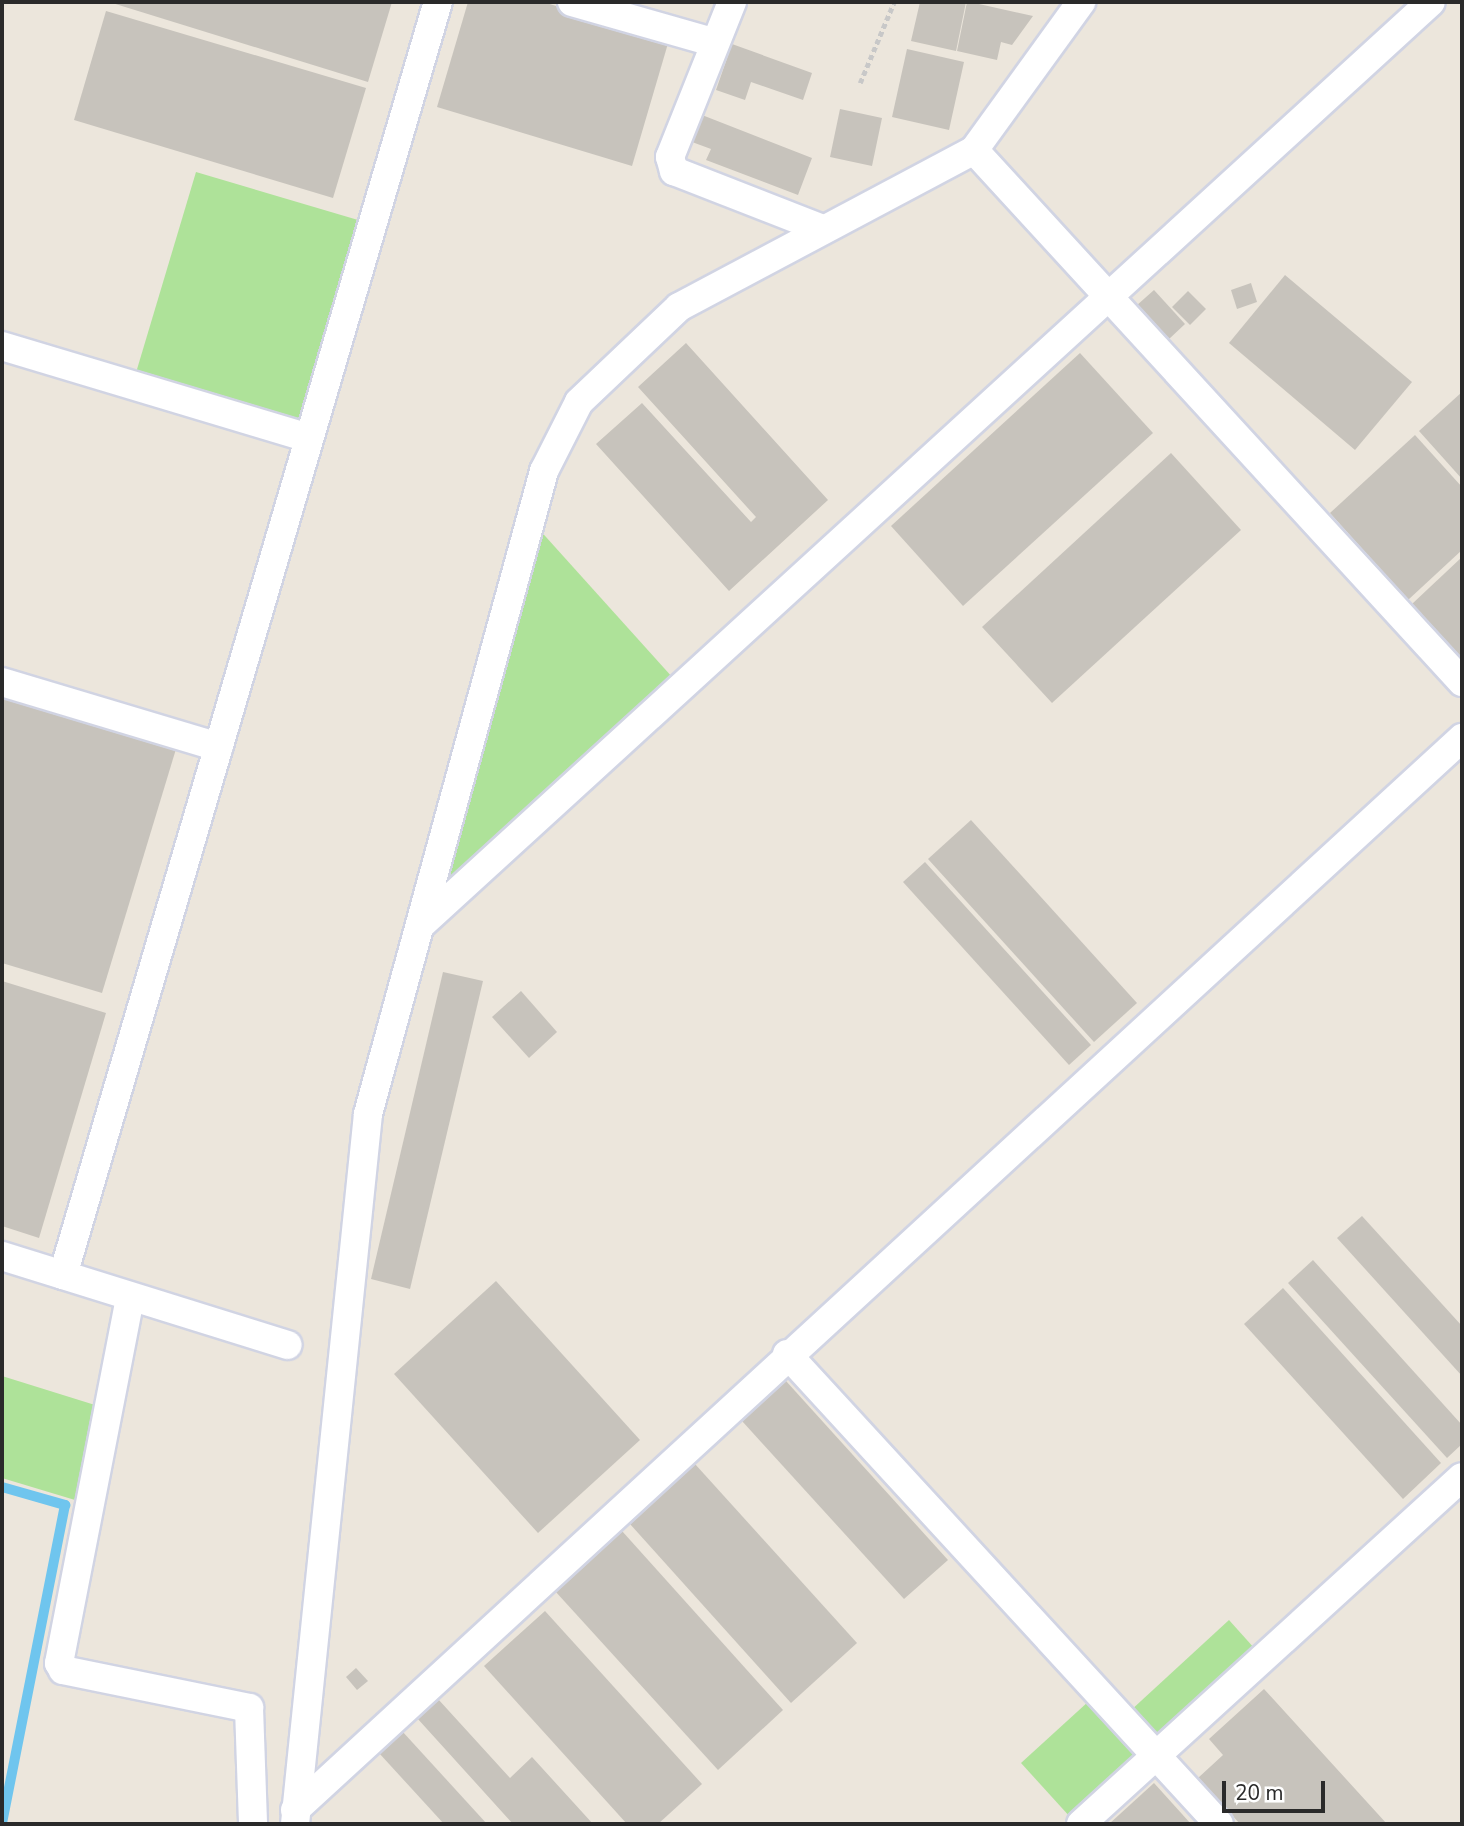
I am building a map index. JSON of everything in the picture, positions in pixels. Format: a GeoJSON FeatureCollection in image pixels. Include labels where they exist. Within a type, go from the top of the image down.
{"type":"FeatureCollection","features":[{"type":"Feature","properties":{"kind":"street"},"geometry":{"type":"LineString","coordinates":[[63,1275],[438,2]]}},
{"type":"Feature","properties":{"kind":"street"},"geometry":{"type":"LineString","coordinates":[[572,2],[712,42]]}},
{"type":"Feature","properties":{"kind":"street"},"geometry":{"type":"LineString","coordinates":[[732,2],[712,42],[670,157],[674,171],[823,229]]}},
{"type":"Feature","properties":{"kind":"street"},"geometry":{"type":"LineString","coordinates":[[295,1817],[368,1114],[544,471],[579,402],[680,307],[974,149],[1081,2]]}},
{"type":"Feature","properties":{"kind":"street"},"geometry":{"type":"LineString","coordinates":[[421,924],[1432,2]]}},
{"type":"Feature","properties":{"kind":"street"},"geometry":{"type":"LineString","coordinates":[[974,149],[1462,682]]}},
{"type":"Feature","properties":{"kind":"street"},"geometry":{"type":"LineString","coordinates":[[2,346],[309,438]]}},
{"type":"Feature","properties":{"kind":"street"},"geometry":{"type":"LineString","coordinates":[[2,682],[218,747]]}},
{"type":"Feature","properties":{"kind":"street"},"geometry":{"type":"LineString","coordinates":[[295,1817],[787,1354],[1462,738]]}},
{"type":"Feature","properties":{"kind":"street"},"geometry":{"type":"LineString","coordinates":[[2,1256],[287,1345]]}},
{"type":"Feature","properties":{"kind":"street"},"geometry":{"type":"LineString","coordinates":[[130,1298],[60,1663],[63,1670],[249,1708],[253,1824]]}},
{"type":"Feature","properties":{"kind":"street"},"geometry":{"type":"LineString","coordinates":[[787,1354],[1219,1824]]}},
{"type":"Feature","properties":{"kind":"street"},"geometry":{"type":"LineString","coordinates":[[1081,1824],[1462,1478]]}},
{"type":"Feature","properties":{"kind":"path"},"geometry":{"type":"LineString","coordinates":[[860,83],[894,2]]}},
{"type":"Feature","properties":{"kind":"green space"},"geometry":{"type":"Polygon","coordinates":[[[196,172],[358,220],[298,425],[135,376],[196,172]]]}},
{"type":"Feature","properties":{"kind":"green space"},"geometry":{"type":"Polygon","coordinates":[[[537,527],[673,678],[443,889],[537,527]]]}},
{"type":"Feature","properties":{"kind":"green space"},"geometry":{"type":"Polygon","coordinates":[[[2,1376],[95,1405],[75,1500],[2,1478],[2,1376]]]}},
{"type":"Feature","properties":{"kind":"green space"},"geometry":{"type":"Polygon","coordinates":[[[1229,1620],[1255,1649],[1155,1740],[1129,1712],[1229,1620]]]}},
{"type":"Feature","properties":{"kind":"green space"},"geometry":{"type":"Polygon","coordinates":[[[1089,1701],[1139,1755],[1071,1818],[1021,1763],[1089,1701]]]}},
{"type":"Feature","properties":{"kind":"building"},"geometry":{"type":"Polygon","coordinates":[[[109,2],[392,2],[368,82],[109,2]]]}},
{"type":"Feature","properties":{"kind":"building"},"geometry":{"type":"Polygon","coordinates":[[[468,2],[543,2],[669,40],[632,166],[437,107],[468,2]]]}},
{"type":"Feature","properties":{"kind":"building"},"geometry":{"type":"Polygon","coordinates":[[[920,2],[966,2],[956,51],[911,41],[920,2]]]}},
{"type":"Feature","properties":{"kind":"building"},"geometry":{"type":"Polygon","coordinates":[[[967,2],[1033,16],[1012,45],[1001,42],[997,60],[957,51],[967,2]]]}},
{"type":"Feature","properties":{"kind":"building"},"geometry":{"type":"Polygon","coordinates":[[[106,11],[366,88],[333,198],[74,120],[106,11]]]}},
{"type":"Feature","properties":{"kind":"building"},"geometry":{"type":"Polygon","coordinates":[[[732,44],[812,73],[803,100],[751,82],[745,100],[716,90],[732,44]]]}},
{"type":"Feature","properties":{"kind":"building"},"geometry":{"type":"Polygon","coordinates":[[[907,49],[964,62],[949,130],[892,117],[907,49]]]}},
{"type":"Feature","properties":{"kind":"building"},"geometry":{"type":"Polygon","coordinates":[[[840,109],[882,118],[872,166],[830,157],[840,109]]]}},
{"type":"Feature","properties":{"kind":"building"},"geometry":{"type":"Polygon","coordinates":[[[702,115],[812,158],[798,195],[706,160],[711,149],[692,142],[702,115]]]}},
{"type":"Feature","properties":{"kind":"building"},"geometry":{"type":"Polygon","coordinates":[[[1285,275],[1412,382],[1355,450],[1229,343],[1285,275]]]}},
{"type":"Feature","properties":{"kind":"building"},"geometry":{"type":"Polygon","coordinates":[[[1251,283],[1257,302],[1237,309],[1231,290],[1251,283]]]}},
{"type":"Feature","properties":{"kind":"building"},"geometry":{"type":"Polygon","coordinates":[[[1154,290],[1185,324],[1168,340],[1136,306],[1154,290]]]}},
{"type":"Feature","properties":{"kind":"building"},"geometry":{"type":"Polygon","coordinates":[[[1188,291],[1206,309],[1190,325],[1172,307],[1188,291]]]}},
{"type":"Feature","properties":{"kind":"building"},"geometry":{"type":"Polygon","coordinates":[[[686,343],[828,500],[729,591],[596,444],[642,403],[751,522],[756,517],[638,387],[686,343]]]}},
{"type":"Feature","properties":{"kind":"building"},"geometry":{"type":"Polygon","coordinates":[[[1080,353],[1153,433],[963,606],[891,526],[1080,353]]]}},
{"type":"Feature","properties":{"kind":"building"},"geometry":{"type":"Polygon","coordinates":[[[1462,392],[1462,479],[1419,431],[1462,392]]]}},
{"type":"Feature","properties":{"kind":"building"},"geometry":{"type":"Polygon","coordinates":[[[1415,435],[1462,487],[1462,550],[1408,600],[1330,513],[1415,435]]]}},
{"type":"Feature","properties":{"kind":"building"},"geometry":{"type":"Polygon","coordinates":[[[1171,453],[1241,530],[1052,703],[982,627],[1171,453]]]}},
{"type":"Feature","properties":{"kind":"building"},"geometry":{"type":"Polygon","coordinates":[[[1462,557],[1462,660],[1412,604],[1462,557]]]}},
{"type":"Feature","properties":{"kind":"building"},"geometry":{"type":"Polygon","coordinates":[[[2,696],[176,749],[102,993],[2,963],[2,696]]]}},
{"type":"Feature","properties":{"kind":"building"},"geometry":{"type":"Polygon","coordinates":[[[971,820],[1137,1003],[1094,1042],[928,859],[971,820]]]}},
{"type":"Feature","properties":{"kind":"building"},"geometry":{"type":"Polygon","coordinates":[[[925,862],[1091,1045],[1069,1065],[903,882],[925,862]]]}},
{"type":"Feature","properties":{"kind":"building"},"geometry":{"type":"Polygon","coordinates":[[[443,972],[483,981],[410,1289],[371,1279],[443,972]]]}},
{"type":"Feature","properties":{"kind":"building"},"geometry":{"type":"Polygon","coordinates":[[[2,981],[106,1013],[39,1238],[2,1226],[2,981]]]}},
{"type":"Feature","properties":{"kind":"building"},"geometry":{"type":"Polygon","coordinates":[[[521,991],[557,1032],[529,1058],[492,1017],[521,991]]]}},
{"type":"Feature","properties":{"kind":"building"},"geometry":{"type":"Polygon","coordinates":[[[1362,1216],[1462,1326],[1462,1376],[1337,1238],[1362,1216]]]}},
{"type":"Feature","properties":{"kind":"building"},"geometry":{"type":"Polygon","coordinates":[[[1313,1260],[1462,1425],[1462,1444],[1447,1458],[1288,1283],[1313,1260]]]}},
{"type":"Feature","properties":{"kind":"building"},"geometry":{"type":"Polygon","coordinates":[[[496,1281],[640,1440],[538,1533],[394,1374],[496,1281]]]}},
{"type":"Feature","properties":{"kind":"building"},"geometry":{"type":"Polygon","coordinates":[[[1283,1288],[1441,1463],[1403,1499],[1244,1324],[1283,1288]]]}},
{"type":"Feature","properties":{"kind":"building"},"geometry":{"type":"Polygon","coordinates":[[[786,1381],[948,1560],[904,1599],[742,1421],[786,1381]]]}},
{"type":"Feature","properties":{"kind":"building"},"geometry":{"type":"Polygon","coordinates":[[[695,1464],[857,1643],[791,1703],[630,1524],[695,1464]]]}},
{"type":"Feature","properties":{"kind":"building"},"geometry":{"type":"Polygon","coordinates":[[[622,1531],[783,1710],[718,1770],[555,1591],[622,1531]]]}},
{"type":"Feature","properties":{"kind":"building"},"geometry":{"type":"Polygon","coordinates":[[[545,1611],[702,1784],[658,1824],[627,1824],[484,1666],[545,1611]]]}},
{"type":"Feature","properties":{"kind":"building"},"geometry":{"type":"Polygon","coordinates":[[[356,1668],[368,1681],[357,1690],[346,1677],[356,1668]]]}},
{"type":"Feature","properties":{"kind":"building"},"geometry":{"type":"Polygon","coordinates":[[[1264,1689],[1387,1824],[1240,1824],[1198,1778],[1223,1755],[1209,1739],[1264,1689]]]}},
{"type":"Feature","properties":{"kind":"building"},"geometry":{"type":"Polygon","coordinates":[[[438,1699],[510,1778],[532,1757],[593,1824],[513,1824],[417,1718],[438,1699]]]}},
{"type":"Feature","properties":{"kind":"building"},"geometry":{"type":"Polygon","coordinates":[[[402,1731],[487,1824],[444,1824],[379,1753],[402,1731]]]}},
{"type":"Feature","properties":{"kind":"building"},"geometry":{"type":"Polygon","coordinates":[[[1154,1783],[1191,1824],[1109,1824],[1154,1783]]]}},
{"type":"Feature","properties":{"kind":"waterway"},"geometry":{"type":"LineString","coordinates":[[2,1487],[65,1505],[2,1824]]}}]}
